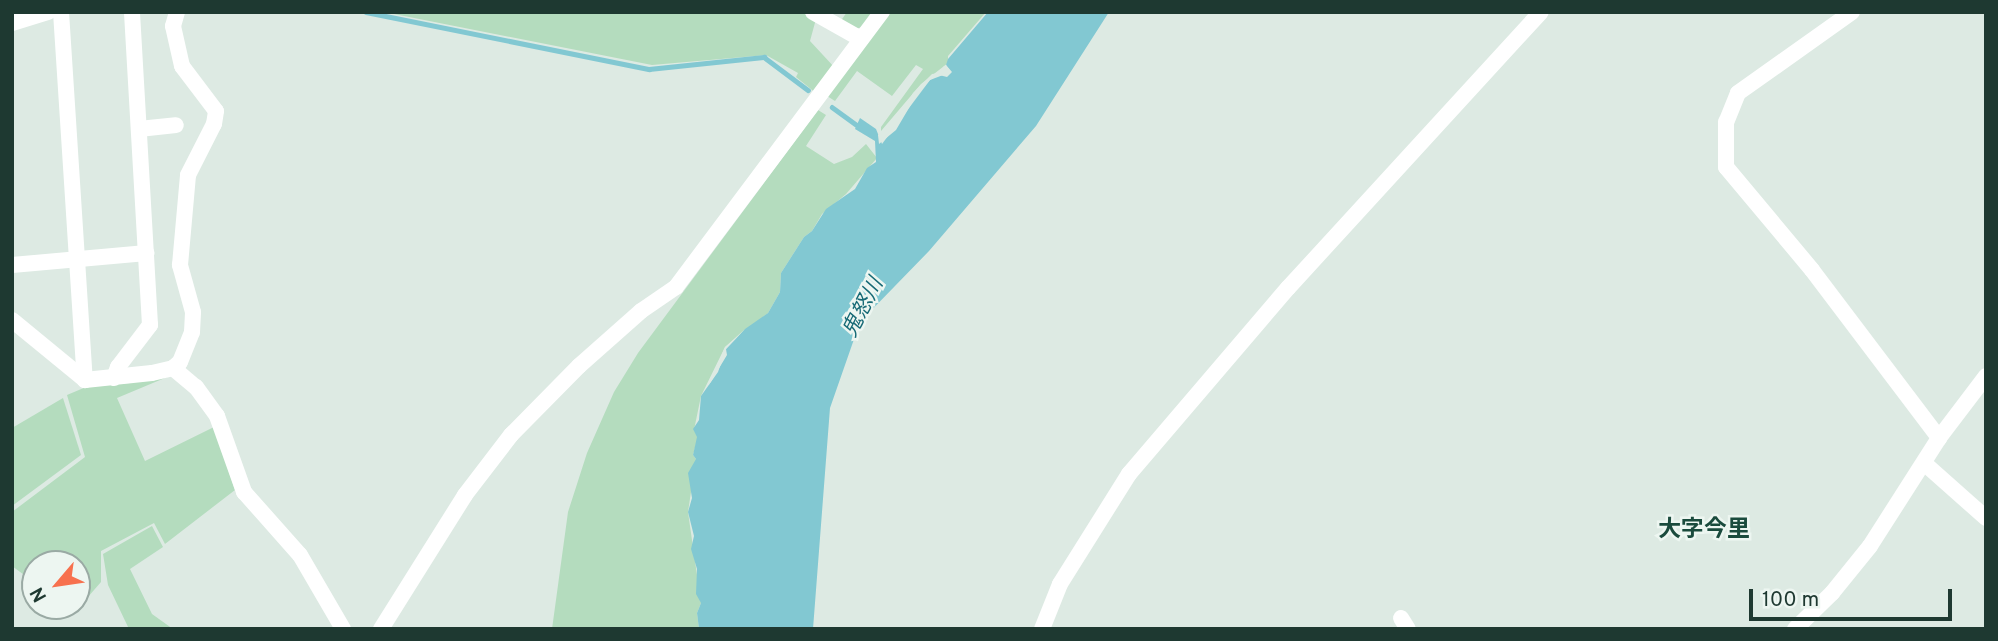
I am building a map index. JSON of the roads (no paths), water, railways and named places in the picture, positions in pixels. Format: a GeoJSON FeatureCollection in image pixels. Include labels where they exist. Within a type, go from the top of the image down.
{"type":"FeatureCollection","features":[{"type":"Feature","properties":{"kind":"street"},"geometry":{"type":"LineString","coordinates":[[12,23],[48,12]]}},
{"type":"Feature","properties":{"kind":"street"},"geometry":{"type":"LineString","coordinates":[[61,12],[86,380]]}},
{"type":"Feature","properties":{"kind":"street"},"geometry":{"type":"LineString","coordinates":[[114,377],[118,367],[150,325],[132,12]]}},
{"type":"Feature","properties":{"kind":"street"},"geometry":{"type":"LineString","coordinates":[[12,320],[86,380],[173,368],[180,362],[192,332],[193,312],[180,265],[188,175],[214,124],[216,111],[183,66],[173,26],[177,12]]}},
{"type":"Feature","properties":{"kind":"street"},"geometry":{"type":"LineString","coordinates":[[813,12],[861,39]]}},
{"type":"Feature","properties":{"kind":"street"},"geometry":{"type":"LineString","coordinates":[[381,629],[464,495],[505,443],[579,366],[640,312],[676,287],[882,12]]}},
{"type":"Feature","properties":{"kind":"street"},"geometry":{"type":"LineString","coordinates":[[1042,629],[1060,583],[1129,474],[1288,288],[1541,12]]}},
{"type":"Feature","properties":{"kind":"street"},"geometry":{"type":"LineString","coordinates":[[1852,12],[1738,93],[1726,122],[1726,167],[1812,270],[1939,438]]}},
{"type":"Feature","properties":{"kind":"street"},"geometry":{"type":"LineString","coordinates":[[139,129],[176,125]]}},
{"type":"Feature","properties":{"kind":"street"},"geometry":{"type":"LineString","coordinates":[[12,265],[146,253]]}},
{"type":"Feature","properties":{"kind":"street"},"geometry":{"type":"LineString","coordinates":[[173,368],[196,387],[217,416],[244,492],[300,555],[343,629]]}},
{"type":"Feature","properties":{"kind":"street"},"geometry":{"type":"LineString","coordinates":[[1795,629],[1832,593],[1870,546],[1939,438],[1986,376]]}},
{"type":"Feature","properties":{"kind":"street"},"geometry":{"type":"LineString","coordinates":[[1924,463],[1986,519]]}},
{"type":"Feature","properties":{"kind":"water","name":"鬼怒川"},"geometry":{"type":"Polygon","coordinates":[[[988,12],[1109,12],[1036,126],[929,251],[860,322],[830,408],[813,629],[699,629],[697,613],[701,603],[696,594],[697,569],[691,549],[694,536],[688,512],[692,498],[688,473],[696,459],[693,455],[697,437],[693,429],[699,420],[701,396],[718,372],[726,349],[745,329],[768,313],[780,292],[781,273],[804,237],[812,231],[826,209],[855,189],[867,168],[876,162],[875,141],[855,129],[860,118],[876,129],[882,144],[930,80],[951,72],[946,65],[948,59],[988,12]]]}},
{"type":"Feature","properties":{"kind":"waterway"},"geometry":{"type":"LineString","coordinates":[[366,12],[649,69],[764,57],[808,90]]}},
{"type":"Feature","properties":{"kind":"waterway"},"geometry":{"type":"LineString","coordinates":[[832,107],[860,127]]}},
{"type":"Feature","properties":{"kind":"district","name":"大字今里"},"geometry":{"type":"Point","coordinates":[1704,531]}}]}
